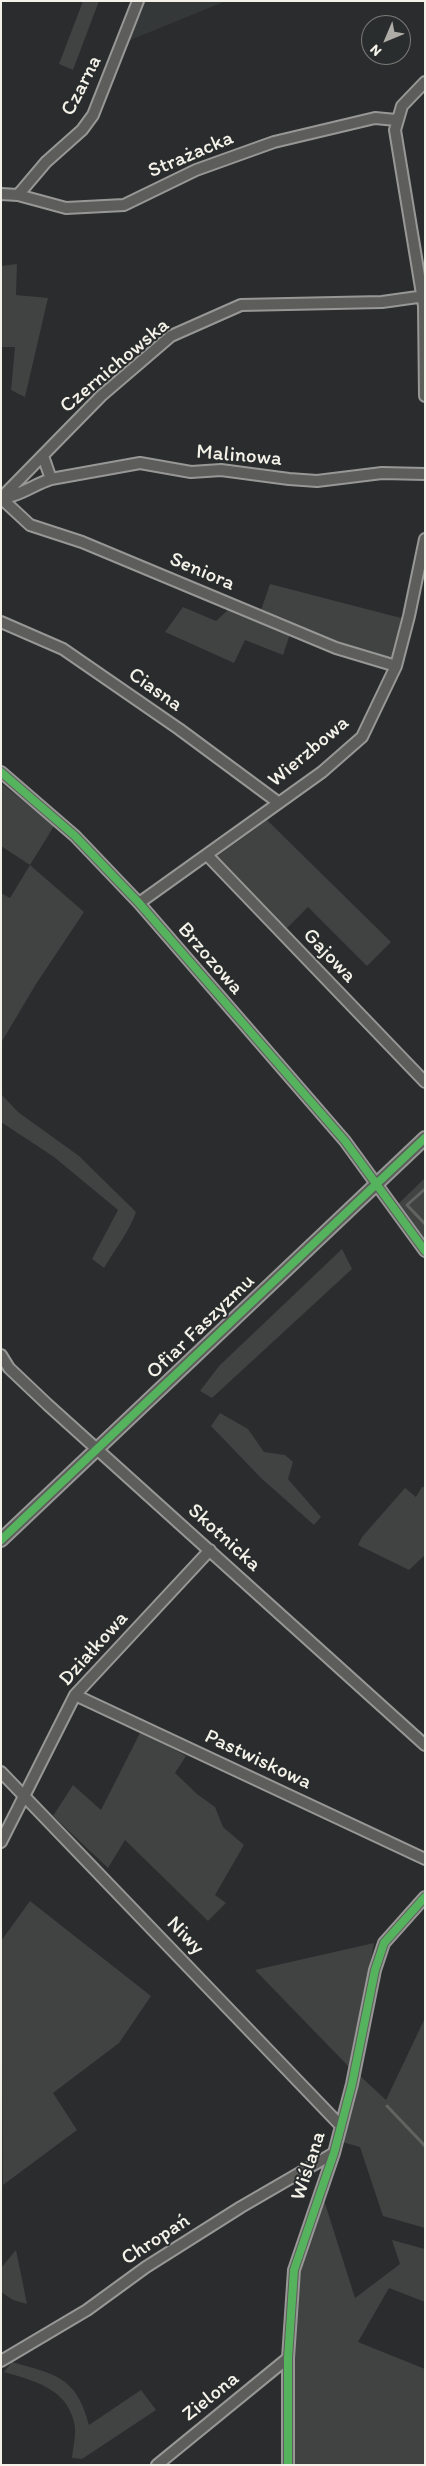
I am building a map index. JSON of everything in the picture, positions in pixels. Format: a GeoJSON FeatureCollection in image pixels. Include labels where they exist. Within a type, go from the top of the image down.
{"type":"FeatureCollection","features":[{"type":"Feature","properties":{"kind":"street","name":"Czarna"},"geometry":{"type":"LineString","coordinates":[[18,196],[46,162],[82,130],[94,115],[138,1]]}},
{"type":"Feature","properties":{"kind":"street"},"geometry":{"type":"LineString","coordinates":[[425,82],[407,99],[396,120],[395,136],[423,296],[425,396]]}},
{"type":"Feature","properties":{"kind":"street","name":"Strażacka"},"geometry":{"type":"LineString","coordinates":[[1,194],[18,196],[66,208],[124,205],[196,170],[274,142],[375,118],[396,120]]}},
{"type":"Feature","properties":{"kind":"street","name":"Czernichowska"},"geometry":{"type":"LineString","coordinates":[[1,498],[102,396],[171,336],[241,305],[382,302],[423,296]]}},
{"type":"Feature","properties":{"kind":"street"},"geometry":{"type":"LineString","coordinates":[[43,456],[52,479]]}},
{"type":"Feature","properties":{"kind":"street","name":"Malinowa"},"geometry":{"type":"LineString","coordinates":[[1,498],[10,497],[34,485],[52,479],[140,463],[191,472],[221,470],[289,480],[317,481],[382,473],[425,474]]}},
{"type":"Feature","properties":{"kind":"street","name":"Seniora"},"geometry":{"type":"LineString","coordinates":[[1,498],[30,525],[82,542],[336,648],[396,666]]}},
{"type":"Feature","properties":{"kind":"street","name":"Wierzbowa"},"geometry":{"type":"LineString","coordinates":[[139,903],[322,772],[362,737],[396,666],[409,616],[425,539]]}},
{"type":"Feature","properties":{"kind":"street","name":"Ciasna"},"geometry":{"type":"LineString","coordinates":[[1,622],[64,649],[279,803]]}},
{"type":"Feature","properties":{"kind":"street","name":"Brzozowa"},"geometry":{"type":"LineString","coordinates":[[1,772],[76,836],[139,903],[345,1141],[425,1251]]}},
{"type":"Feature","properties":{"kind":"street","name":"Gajowa"},"geometry":{"type":"LineString","coordinates":[[207,855],[425,1082]]}},
{"type":"Feature","properties":{"kind":"street","name":"Ofiar Faszyzmu"},"geometry":{"type":"LineString","coordinates":[[1,1540],[425,1138]]}},
{"type":"Feature","properties":{"kind":"street","name":"Skotnicka"},"geometry":{"type":"LineString","coordinates":[[1,1355],[9,1368],[98,1450],[425,1745]]}},
{"type":"Feature","properties":{"kind":"street","name":"Działkowa"},"geometry":{"type":"LineString","coordinates":[[1,1842],[75,1695],[210,1550]]}},
{"type":"Feature","properties":{"kind":"street","name":"Pastwiskowa"},"geometry":{"type":"LineString","coordinates":[[75,1695],[425,1859]]}},
{"type":"Feature","properties":{"kind":"street","name":"Niwy"},"geometry":{"type":"LineString","coordinates":[[1,1772],[341,2126]]}},
{"type":"Feature","properties":{"kind":"street","name":"Wiślana"},"geometry":{"type":"LineString","coordinates":[[288,2465],[288,2358],[294,2270],[334,2153],[352,2084],[375,1970],[384,1943],[425,1897]]}},
{"type":"Feature","properties":{"kind":"street","name":"Chropań"},"geometry":{"type":"LineString","coordinates":[[1,2361],[87,2310],[146,2268],[233,2212],[334,2153]]}},
{"type":"Feature","properties":{"kind":"street","name":"Zielona"},"geometry":{"type":"LineString","coordinates":[[157,2465],[288,2358]]}},
{"type":"Feature","properties":{"kind":"shaded area"},"geometry":{"type":"Polygon","coordinates":[[[83,1],[99,1],[73,70],[59,64],[83,1]]]}},
{"type":"Feature","properties":{"kind":"shaded area"},"geometry":{"type":"Polygon","coordinates":[[[145,1],[226,1],[128,41],[145,1]]]}},
{"type":"Feature","properties":{"kind":"shaded area"},"geometry":{"type":"Polygon","coordinates":[[[17,264],[16,295],[48,298],[25,397],[11,390],[15,347],[1,347],[1,266],[17,264]]]}},
{"type":"Feature","properties":{"kind":"shaded area"},"geometry":{"type":"Polygon","coordinates":[[[270,584],[401,618],[394,656],[387,658],[341,646],[260,613],[270,584]]]}},
{"type":"Feature","properties":{"kind":"shaded area"},"geometry":{"type":"Polygon","coordinates":[[[183,607],[216,621],[231,607],[290,634],[283,655],[245,640],[234,663],[165,632],[183,607]]]}},
{"type":"Feature","properties":{"kind":"shaded area"},"geometry":{"type":"Polygon","coordinates":[[[1,783],[54,826],[30,865],[1,846],[1,783]]]}},
{"type":"Feature","properties":{"kind":"shaded area"},"geometry":{"type":"Polygon","coordinates":[[[267,820],[391,942],[367,966],[308,907],[285,930],[216,857],[267,820]]]}},
{"type":"Feature","properties":{"kind":"shaded area"},"geometry":{"type":"Polygon","coordinates":[[[30,865],[84,912],[36,984],[1,1043],[1,893],[10,898],[30,865]]]}},
{"type":"Feature","properties":{"kind":"shaded area"},"geometry":{"type":"Polygon","coordinates":[[[1,1094],[18,1112],[79,1156],[136,1212],[126,1233],[104,1268],[92,1259],[118,1210],[54,1157],[1,1122],[1,1094]]]}},
{"type":"Feature","properties":{"kind":"shaded area"},"geometry":{"type":"Polygon","coordinates":[[[425,1178],[425,1243],[397,1205],[425,1178]]]}},
{"type":"Feature","properties":{"kind":"shaded area"},"geometry":{"type":"Polygon","coordinates":[[[342,1249],[352,1269],[212,1398],[200,1391],[219,1366],[342,1249]]]}},
{"type":"Feature","properties":{"kind":"shaded area"},"geometry":{"type":"Polygon","coordinates":[[[220,1413],[248,1429],[264,1452],[285,1455],[293,1462],[288,1479],[321,1517],[314,1525],[261,1478],[211,1426],[220,1413]]]}},
{"type":"Feature","properties":{"kind":"shaded area"},"geometry":{"type":"Polygon","coordinates":[[[422,1487],[425,1487],[425,1555],[409,1570],[358,1545],[362,1537],[405,1488],[416,1497],[422,1487]]]}},
{"type":"Feature","properties":{"kind":"shaded area"},"geometry":{"type":"Polygon","coordinates":[[[141,1731],[186,1756],[175,1773],[197,1794],[215,1807],[223,1827],[244,1845],[215,1895],[226,1903],[208,1921],[125,1840],[108,1868],[53,1816],[73,1785],[101,1810],[141,1731]]]}},
{"type":"Feature","properties":{"kind":"shaded area"},"geometry":{"type":"Polygon","coordinates":[[[30,1901],[151,1996],[119,2043],[53,2093],[77,2130],[3,2185],[1,1941],[30,1901]]]}},
{"type":"Feature","properties":{"kind":"shaded area"},"geometry":{"type":"Polygon","coordinates":[[[374,1943],[350,2068],[255,1970],[374,1943]]]}},
{"type":"Feature","properties":{"kind":"shaded area"},"geometry":{"type":"Polygon","coordinates":[[[425,2018],[425,2228],[383,2216],[360,2147],[342,2142],[358,2074],[386,2100],[425,2018]]]}},
{"type":"Feature","properties":{"kind":"shaded area"},"geometry":{"type":"Polygon","coordinates":[[[323,2197],[355,2298],[400,2264],[392,2240],[425,2249],[425,2302],[389,2288],[358,2342],[425,2369],[425,2465],[292,2465],[293,2354],[301,2271],[323,2197]]]}},
{"type":"Feature","properties":{"kind":"shaded area"},"geometry":{"type":"Polygon","coordinates":[[[16,2250],[27,2304],[13,2300],[1,2292],[1,2268],[16,2250]]]}},
{"type":"Feature","properties":{"kind":"shaded area"},"geometry":{"type":"Polygon","coordinates":[[[12,2362],[52,2375],[71,2387],[84,2409],[89,2425],[141,2390],[156,2410],[82,2459],[72,2458],[75,2430],[70,2410],[64,2401],[47,2388],[4,2372],[12,2362]]]}},
{"type":"Feature","properties":{"kind":"waterway"},"geometry":{"type":"LineString","coordinates":[[425,1189],[407,1205],[425,1224]]}},
{"type":"Feature","properties":{"kind":"waterway"},"geometry":{"type":"LineString","coordinates":[[387,2106],[425,2146]]}},
{"type":"Feature","properties":{"kind":"cycle path"},"geometry":{"type":"LineString","coordinates":[[1,772],[75,836],[139,903],[345,1141],[425,1251]]}},
{"type":"Feature","properties":{"kind":"cycle path"},"geometry":{"type":"LineString","coordinates":[[1,1540],[425,1138]]}},
{"type":"Feature","properties":{"kind":"cycle path"},"geometry":{"type":"LineString","coordinates":[[288,2465],[288,2358],[294,2270],[334,2153],[352,2084],[375,1970],[384,1943],[425,1897]]}}]}
